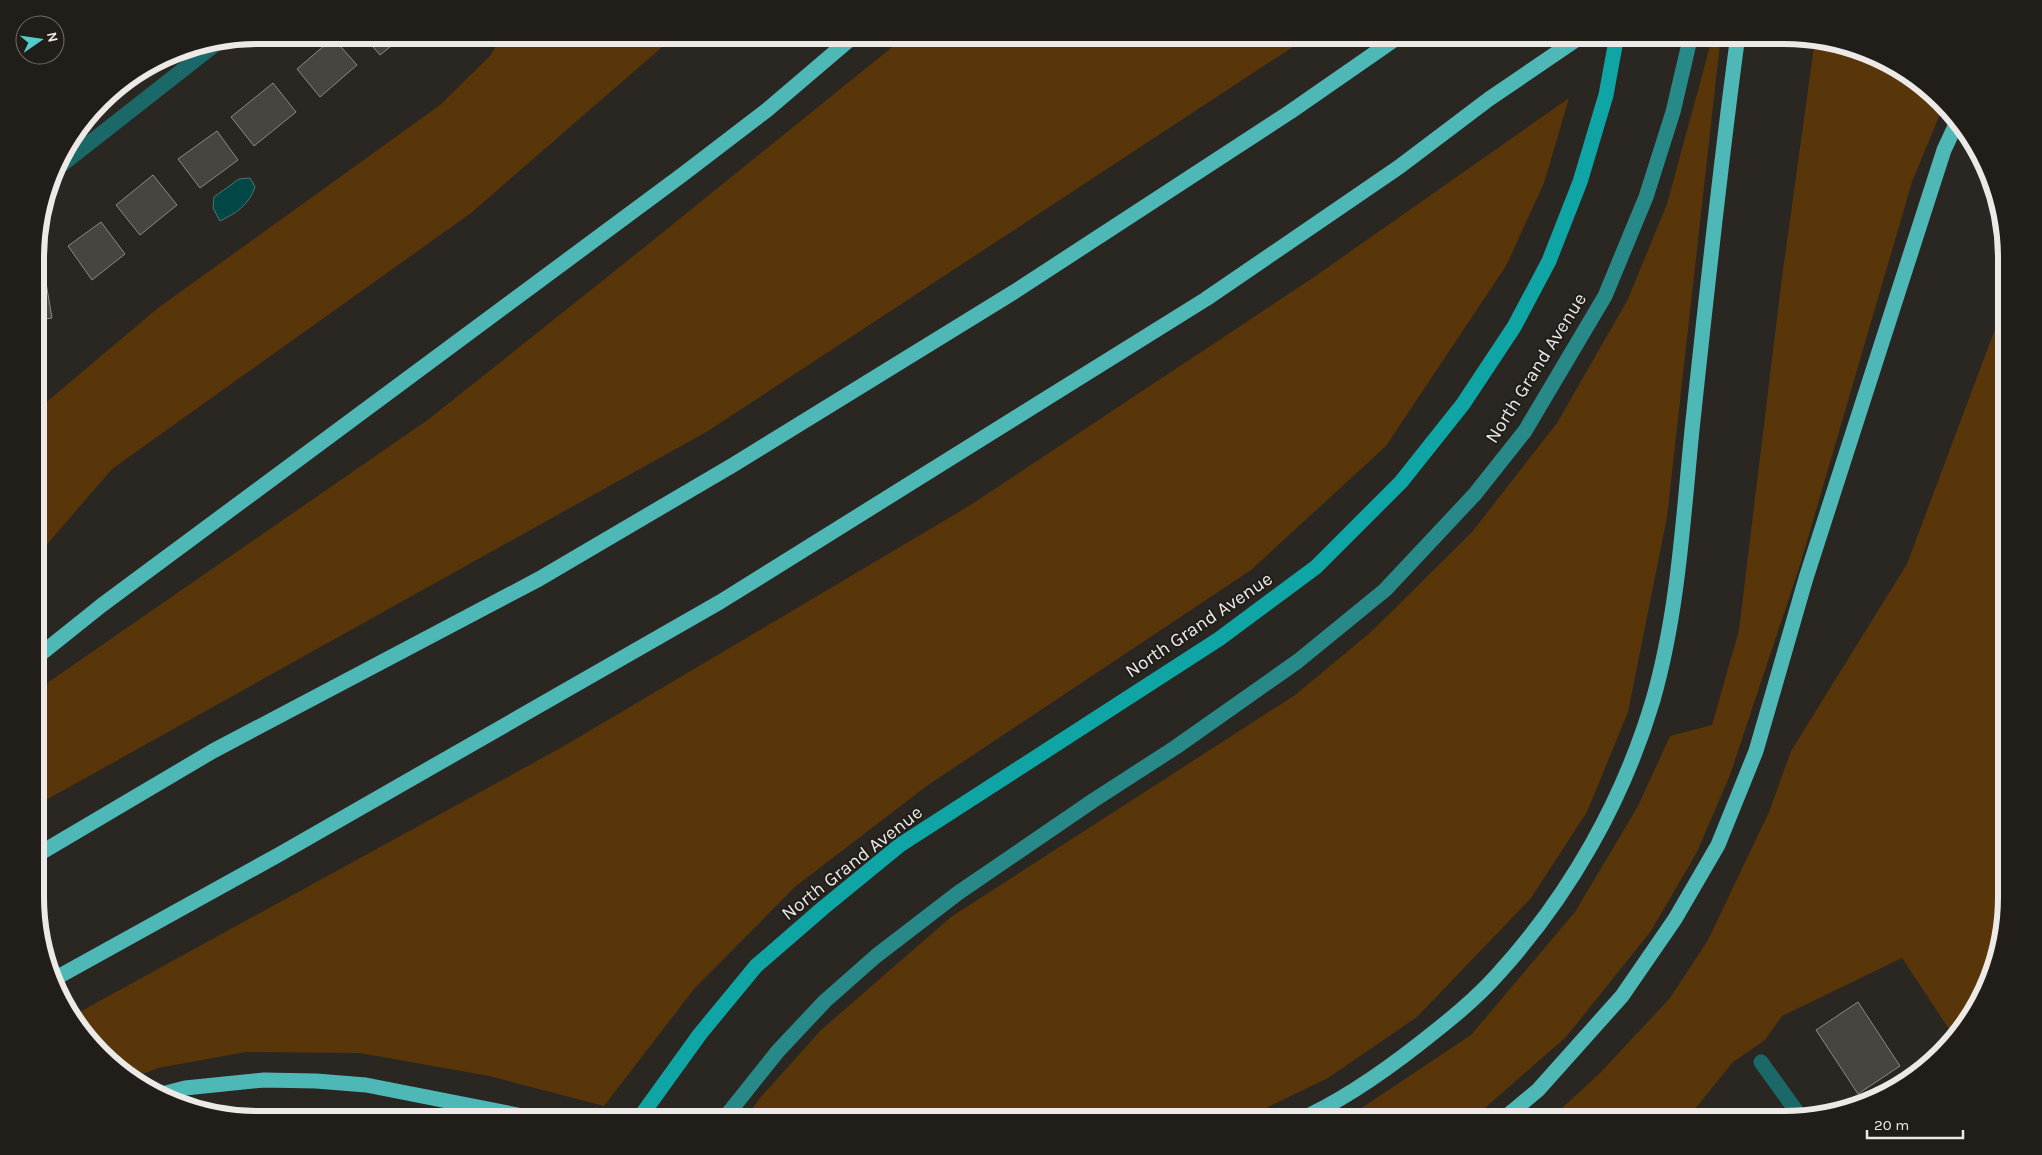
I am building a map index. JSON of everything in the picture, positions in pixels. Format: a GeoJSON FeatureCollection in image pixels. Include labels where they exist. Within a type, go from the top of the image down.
{"type":"FeatureCollection","features":[{"type":"Feature","properties":{"kind":"highway"},"geometry":{"type":"LineString","coordinates":[[44,651],[102,604],[690,169],[767,110],[844,44]]}},
{"type":"Feature","properties":{"kind":"highway"},"geometry":{"type":"LineString","coordinates":[[44,851],[212,751],[539,578],[733,464],[1014,292],[1290,112],[1388,44]]}},
{"type":"Feature","properties":{"kind":"highway"},"geometry":{"type":"LineString","coordinates":[[59,976],[280,854],[720,602],[1206,299],[1400,167],[1489,100],[1570,44]]}},
{"type":"Feature","properties":{"kind":"highway"},"geometry":{"type":"LineString","coordinates":[[1315,1111],[1355,1090],[1401,1059],[1451,1019],[1497,976],[1545,915],[1585,855],[1609,811],[1639,742],[1654,698],[1668,633],[1677,571],[1707,285],[1737,44]]}},
{"type":"Feature","properties":{"kind":"highway"},"geometry":{"type":"LineString","coordinates":[[1513,1111],[1538,1090],[1622,996],[1675,919],[1718,844],[1756,751],[1806,578],[1944,150],[1954,127]]}},
{"type":"Feature","properties":{"kind":"highway"},"geometry":{"type":"LineString","coordinates":[[170,1092],[185,1088],[264,1080],[316,1081],[366,1086],[495,1111]]}},
{"type":"Feature","properties":{"kind":"main road","name":"North Grand Avenue"},"geometry":{"type":"LineString","coordinates":[[644,1111],[700,1034],[756,966],[823,908],[900,845],[1227,633],[1316,567],[1401,482],[1464,404],[1514,327],[1549,261],[1580,182],[1606,95],[1615,44]]}},
{"type":"Feature","properties":{"kind":"main road","name":"North Grand Avenue"},"geometry":{"type":"LineString","coordinates":[[730,1111],[778,1051],[826,1000],[876,956],[958,893],[1094,800],[1176,747],[1298,661],[1385,590],[1475,494],[1525,430],[1605,296],[1646,197],[1672,112],[1690,44]]}},
{"type":"Feature","properties":{"kind":"street"},"geometry":{"type":"LineString","coordinates":[[67,160],[202,51]]}},
{"type":"Feature","properties":{"kind":"street"},"geometry":{"type":"LineString","coordinates":[[1762,1062],[1796,1111]]}},
{"type":"Feature","properties":{"kind":"shaded area"},"geometry":{"type":"Polygon","coordinates":[[[497,44],[666,44],[471,213],[112,469],[44,548],[44,404],[158,308],[440,105],[490,56],[497,44]]]}},
{"type":"Feature","properties":{"kind":"shaded area"},"geometry":{"type":"Polygon","coordinates":[[[896,44],[1297,44],[708,431],[44,801],[44,685],[429,419],[896,44]]]}},
{"type":"Feature","properties":{"kind":"shaded area"},"geometry":{"type":"Polygon","coordinates":[[[1711,44],[1720,44],[1667,517],[1628,712],[1587,812],[1531,898],[1417,1017],[1328,1078],[1260,1111],[751,1111],[821,1030],[951,917],[1295,695],[1371,632],[1472,532],[1557,423],[1628,299],[1667,204],[1711,44]]]}},
{"type":"Feature","properties":{"kind":"shaded area"},"geometry":{"type":"Polygon","coordinates":[[[1814,46],[1840,51],[1892,72],[1915,88],[1941,112],[1912,182],[1800,565],[1730,775],[1697,852],[1651,931],[1566,1037],[1481,1111],[1357,1111],[1471,1035],[1575,912],[1638,806],[1670,736],[1712,725],[1739,630],[1781,285],[1814,46]]]}},
{"type":"Feature","properties":{"kind":"shaded area"},"geometry":{"type":"Polygon","coordinates":[[[1569,98],[1544,183],[1506,266],[1386,446],[1251,570],[928,785],[796,886],[694,989],[604,1106],[489,1076],[360,1053],[246,1052],[158,1068],[140,1075],[106,1049],[78,1013],[564,746],[969,506],[1314,277],[1569,98]]]}},
{"type":"Feature","properties":{"kind":"shaded area"},"geometry":{"type":"Polygon","coordinates":[[[1998,321],[1998,912],[1991,953],[1982,979],[1970,1004],[1951,1032],[1902,958],[1782,1016],[1765,1040],[1733,1062],[1693,1111],[1559,1111],[1600,1073],[1670,998],[1708,940],[1769,812],[1791,751],[1907,564],[1998,321]]]}},
{"type":"Feature","properties":{"kind":"water"},"geometry":{"type":"Polygon","coordinates":[[[250,178],[255,187],[246,204],[220,221],[213,208],[214,197],[239,179],[250,178]]]}},
{"type":"Feature","properties":{"kind":"building"},"geometry":{"type":"Polygon","coordinates":[[[326,44],[338,44],[357,65],[320,97],[297,69],[326,44]]]}},
{"type":"Feature","properties":{"kind":"building"},"geometry":{"type":"Polygon","coordinates":[[[371,44],[394,44],[380,55],[371,44]]]}},
{"type":"Feature","properties":{"kind":"building"},"geometry":{"type":"Polygon","coordinates":[[[273,83],[296,112],[254,146],[231,117],[273,83]]]}},
{"type":"Feature","properties":{"kind":"building"},"geometry":{"type":"Polygon","coordinates":[[[217,131],[238,160],[200,188],[178,159],[217,131]]]}},
{"type":"Feature","properties":{"kind":"building"},"geometry":{"type":"Polygon","coordinates":[[[153,175],[177,205],[140,235],[116,205],[153,175]]]}},
{"type":"Feature","properties":{"kind":"building"},"geometry":{"type":"Polygon","coordinates":[[[101,222],[125,254],[92,280],[68,246],[101,222]]]}},
{"type":"Feature","properties":{"kind":"building"},"geometry":{"type":"Polygon","coordinates":[[[44,277],[52,318],[44,319],[44,277]]]}},
{"type":"Feature","properties":{"kind":"building"},"geometry":{"type":"Polygon","coordinates":[[[1858,1002],[1900,1066],[1858,1094],[1816,1030],[1858,1002]]]}}]}
